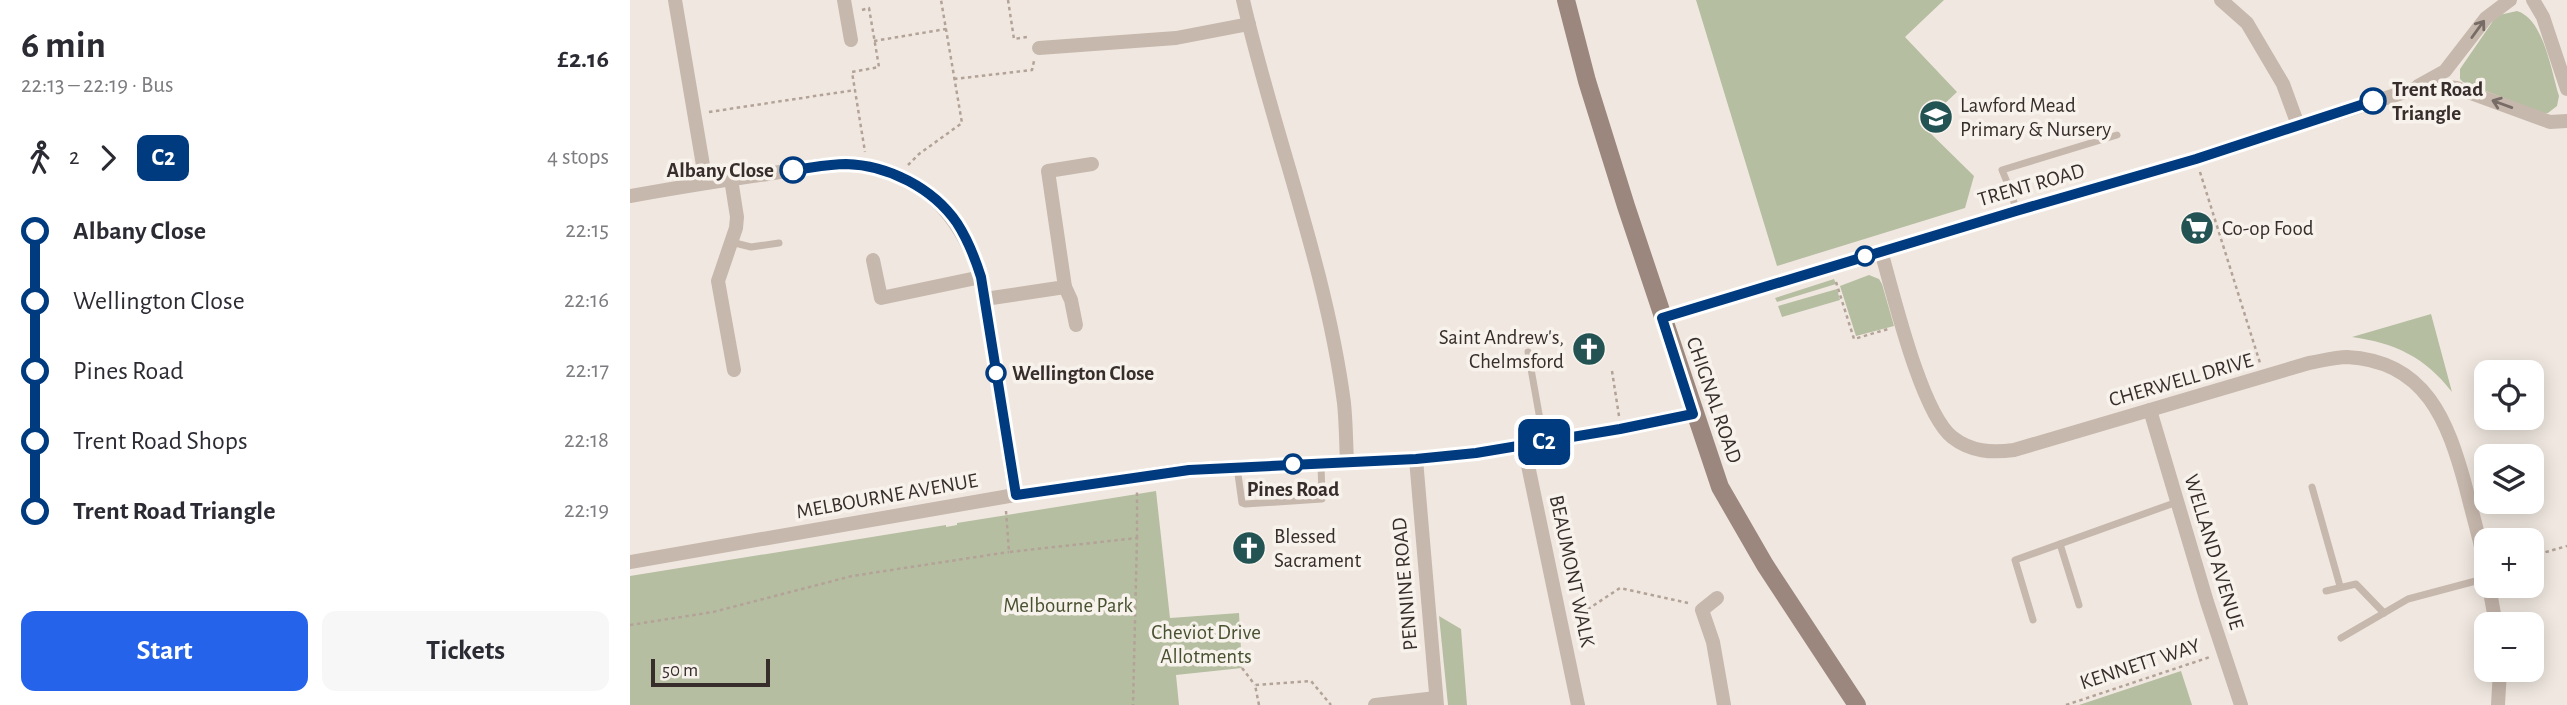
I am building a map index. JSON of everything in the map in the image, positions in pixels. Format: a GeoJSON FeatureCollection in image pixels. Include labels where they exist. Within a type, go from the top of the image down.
{"type":"FeatureCollection","features":[{"type":"Feature","properties":{"kind":"street"},"geometry":{"type":"LineString","coordinates":[[675,0],[706,183]]}},
{"type":"Feature","properties":{"kind":"street"},"geometry":{"type":"LineString","coordinates":[[1243,0],[1337,356],[1344,406],[1347,461]]}},
{"type":"Feature","properties":{"kind":"street","name":"CHIGNAL ROAD"},"geometry":{"type":"LineString","coordinates":[[1566,0],[1591,93],[1711,466],[1729,505],[1765,565],[1857,705]]}},
{"type":"Feature","properties":{"kind":"street"},"geometry":{"type":"LineString","coordinates":[[2221,0],[2247,23],[2284,85],[2298,124]]}},
{"type":"Feature","properties":{"kind":"street","name":"TRENT ROAD"},"geometry":{"type":"LineString","coordinates":[[2411,90],[2445,71],[2486,18],[2510,0]]}},
{"type":"Feature","properties":{"kind":"street"},"geometry":{"type":"LineString","coordinates":[[2533,0],[2543,17],[2567,89]]}},
{"type":"Feature","properties":{"kind":"street"},"geometry":{"type":"LineString","coordinates":[[846,6],[851,40]]}},
{"type":"Feature","properties":{"kind":"street"},"geometry":{"type":"LineString","coordinates":[[1040,48],[1176,38],[1248,24]]}},
{"type":"Feature","properties":{"kind":"street","name":"TRENT ROAD"},"geometry":{"type":"LineString","coordinates":[[1662,318],[2196,159],[2298,124],[2411,90],[2437,86],[2457,88],[2550,122],[2567,121]]}},
{"type":"Feature","properties":{"kind":"street"},"geometry":{"type":"LineString","coordinates":[[1076,325],[1071,300],[1065,287],[1048,171],[1091,164]]}},
{"type":"Feature","properties":{"kind":"street"},"geometry":{"type":"LineString","coordinates":[[630,196],[824,166],[867,166],[899,176],[934,198],[956,221],[971,248],[981,277],[1009,496]]}},
{"type":"Feature","properties":{"kind":"street"},"geometry":{"type":"LineString","coordinates":[[731,179],[737,217],[718,281],[734,370]]}},
{"type":"Feature","properties":{"kind":"street","name":"CHERWELL DRIVE"},"geometry":{"type":"LineString","coordinates":[[1881,251],[1901,325],[1935,416],[1951,436],[1975,449],[1997,452],[2014,450],[2309,363],[2344,357],[2370,360],[2390,366],[2413,380],[2429,396],[2444,422],[2456,452],[2476,528]]}},
{"type":"Feature","properties":{"kind":"street"},"geometry":{"type":"LineString","coordinates":[[873,260],[881,298],[981,277]]}},
{"type":"Feature","properties":{"kind":"street"},"geometry":{"type":"LineString","coordinates":[[985,299],[1065,287]]}},
{"type":"Feature","properties":{"kind":"street","name":"WELLAND AVENUE"},"geometry":{"type":"LineString","coordinates":[[2150,410],[2241,705]]}},
{"type":"Feature","properties":{"kind":"street","name":"MELBOURNE AVENUE"},"geometry":{"type":"LineString","coordinates":[[630,562],[1009,496],[1189,470],[1416,459],[1524,446],[1693,414]]}},
{"type":"Feature","properties":{"kind":"street","name":"BEAUMONT WALK"},"geometry":{"type":"LineString","coordinates":[[1524,446],[1578,705]]}},
{"type":"Feature","properties":{"kind":"street","name":"PENNINE ROAD"},"geometry":{"type":"LineString","coordinates":[[1416,459],[1436,701]]}},
{"type":"Feature","properties":{"kind":"street"},"geometry":{"type":"LineString","coordinates":[[1717,598],[1704,606],[1702,617],[1713,642],[1724,705]]}},
{"type":"Feature","properties":{"kind":"street"},"geometry":{"type":"LineString","coordinates":[[2498,705],[2499,682]]}},
{"type":"Feature","properties":{"kind":"street"},"geometry":{"type":"LineString","coordinates":[[1375,705],[1436,701]]}},
{"type":"Feature","properties":{"kind":"lane"},"geometry":{"type":"LineString","coordinates":[[2016,211],[2003,170],[2117,135]]}},
{"type":"Feature","properties":{"kind":"lane"},"geometry":{"type":"LineString","coordinates":[[731,242],[751,247],[779,243]]}},
{"type":"Feature","properties":{"kind":"lane"},"geometry":{"type":"LineString","coordinates":[[1528,352],[1544,442]]}},
{"type":"Feature","properties":{"kind":"lane"},"geometry":{"type":"LineString","coordinates":[[1237,467],[1242,503],[1245,504],[1322,499],[1321,463]]}},
{"type":"Feature","properties":{"kind":"lane"},"geometry":{"type":"LineString","coordinates":[[2312,487],[2340,586]]}},
{"type":"Feature","properties":{"kind":"lane"},"geometry":{"type":"LineString","coordinates":[[2033,620],[2015,560],[2177,502]]}},
{"type":"Feature","properties":{"kind":"lane"},"geometry":{"type":"LineString","coordinates":[[2060,544],[2079,605]]}},
{"type":"Feature","properties":{"kind":"lane"},"geometry":{"type":"LineString","coordinates":[[2340,638],[2409,599],[2474,582]]}},
{"type":"Feature","properties":{"kind":"lane"},"geometry":{"type":"LineString","coordinates":[[2326,591],[2356,584],[2384,613]]}},
{"type":"Feature","properties":{"kind":"path"},"geometry":{"type":"LineString","coordinates":[[899,176],[919,154],[962,123],[941,0]]}},
{"type":"Feature","properties":{"kind":"path"},"geometry":{"type":"LineString","coordinates":[[954,79],[1031,70],[1040,48],[1029,37],[1014,39],[1008,0]]}},
{"type":"Feature","properties":{"kind":"path"},"geometry":{"type":"LineString","coordinates":[[846,6],[869,8],[879,67],[852,72],[867,166]]}},
{"type":"Feature","properties":{"kind":"path"},"geometry":{"type":"LineString","coordinates":[[874,41],[946,30]]}},
{"type":"Feature","properties":{"kind":"path"},"geometry":{"type":"LineString","coordinates":[[694,115],[855,90]]}},
{"type":"Feature","properties":{"kind":"path"},"geometry":{"type":"LineString","coordinates":[[2196,159],[2264,378]]}},
{"type":"Feature","properties":{"kind":"path"},"geometry":{"type":"LineString","coordinates":[[1832,268],[1854,339],[1901,325]]}},
{"type":"Feature","properties":{"kind":"path"},"geometry":{"type":"LineString","coordinates":[[1612,370],[1620,429]]}},
{"type":"Feature","properties":{"kind":"path"},"geometry":{"type":"LineString","coordinates":[[1133,705],[1137,538],[1135,478]]}},
{"type":"Feature","properties":{"kind":"path"},"geometry":{"type":"LineString","coordinates":[[1009,496],[1009,552]]}},
{"type":"Feature","properties":{"kind":"path"},"geometry":{"type":"LineString","coordinates":[[630,625],[713,612],[852,576],[1009,552],[1137,538]]}},
{"type":"Feature","properties":{"kind":"path"},"geometry":{"type":"LineString","coordinates":[[2544,553],[2567,547]]}},
{"type":"Feature","properties":{"kind":"path"},"geometry":{"type":"LineString","coordinates":[[1562,627],[1620,588],[1704,606]]}},
{"type":"Feature","properties":{"kind":"path","name":"KENNETT WAY"},"geometry":{"type":"LineString","coordinates":[[2066,705],[2223,653]]}},
{"type":"Feature","properties":{"kind":"path"},"geometry":{"type":"LineString","coordinates":[[1242,668],[1255,685],[1259,705]]}},
{"type":"Feature","properties":{"kind":"path"},"geometry":{"type":"LineString","coordinates":[[1255,685],[1311,681],[1331,705]]}},
{"type":"Feature","properties":{"kind":"green space","name":"Lawford Mead Primary & Nursery"},"geometry":{"type":"Polygon","coordinates":[[[1696,0],[1944,0],[1905,37],[1957,92],[1922,125],[1974,176],[1965,208],[1777,266],[1696,0]]]}},
{"type":"Feature","properties":{"kind":"green space"},"geometry":{"type":"Polygon","coordinates":[[[2517,11],[2534,24],[2549,60],[2559,96],[2557,106],[2548,113],[2542,113],[2460,79],[2460,69],[2493,21],[2499,15],[2517,11]]]}},
{"type":"Feature","properties":{"kind":"green space"},"geometry":{"type":"Polygon","coordinates":[[[1869,275],[1879,279],[1882,284],[1894,326],[1856,336],[1840,286],[1869,275]]]}},
{"type":"Feature","properties":{"kind":"green space"},"geometry":{"type":"Polygon","coordinates":[[[1834,279],[1836,284],[1777,302],[1775,298],[1834,279]]]}},
{"type":"Feature","properties":{"kind":"green space"},"geometry":{"type":"Polygon","coordinates":[[[1837,289],[1840,300],[1782,317],[1778,306],[1837,289]]]}},
{"type":"Feature","properties":{"kind":"green space"},"geometry":{"type":"Polygon","coordinates":[[[2431,314],[2452,392],[2431,369],[2408,354],[2382,343],[2352,337],[2431,314]]]}},
{"type":"Feature","properties":{"kind":"green space","name":"Melbourne Park"},"geometry":{"type":"Polygon","coordinates":[[[1156,491],[1170,618],[1239,613],[1242,668],[1176,675],[1179,705],[630,705],[630,576],[1156,491]]]}},
{"type":"Feature","properties":{"kind":"green space"},"geometry":{"type":"Polygon","coordinates":[[[1439,616],[1461,629],[1467,705],[1448,705],[1439,616]]]}},
{"type":"Feature","properties":{"kind":"green space"},"geometry":{"type":"Polygon","coordinates":[[[2181,671],[2192,705],[2079,705],[2181,671]]]}},
{"type":"Feature","properties":{"kind":"bus line","name":"C2"},"geometry":{"type":"LineString","coordinates":[[793,170],[846,164],[883,170],[915,184],[934,198],[956,221],[971,248],[981,277],[1016,495],[1189,470],[1416,459],[1476,453],[1693,414],[1662,318],[2196,159],[2373,101]]}},
{"type":"Feature","properties":{"kind":"place","name":"Trent Road Triangle"},"geometry":{"type":"Point","coordinates":[2373,101]}},
{"type":"Feature","properties":{"kind":"place","name":"Lawford Mead Primary & Nursery"},"geometry":{"type":"Point","coordinates":[1936,117]}},
{"type":"Feature","properties":{"kind":"place","name":"Albany Close"},"geometry":{"type":"Point","coordinates":[793,170]}},
{"type":"Feature","properties":{"kind":"place","name":"Co-op Food"},"geometry":{"type":"Point","coordinates":[2197,228]}},
{"type":"Feature","properties":{"kind":"place","name":"Saint Andrew's, Chelmsford"},"geometry":{"type":"Point","coordinates":[1589,349]}},
{"type":"Feature","properties":{"kind":"place","name":"Wellington Close"},"geometry":{"type":"Point","coordinates":[996,373]}},
{"type":"Feature","properties":{"kind":"place","name":"Pines Road"},"geometry":{"type":"Point","coordinates":[1293,464]}},
{"type":"Feature","properties":{"kind":"place","name":"Blessed Sacrament"},"geometry":{"type":"Point","coordinates":[1249,548]}},
{"type":"Feature","properties":{"kind":"park label","name":"Cheviot Drive Allotments"},"geometry":{"type":"Point","coordinates":[1206,644]}}]}
